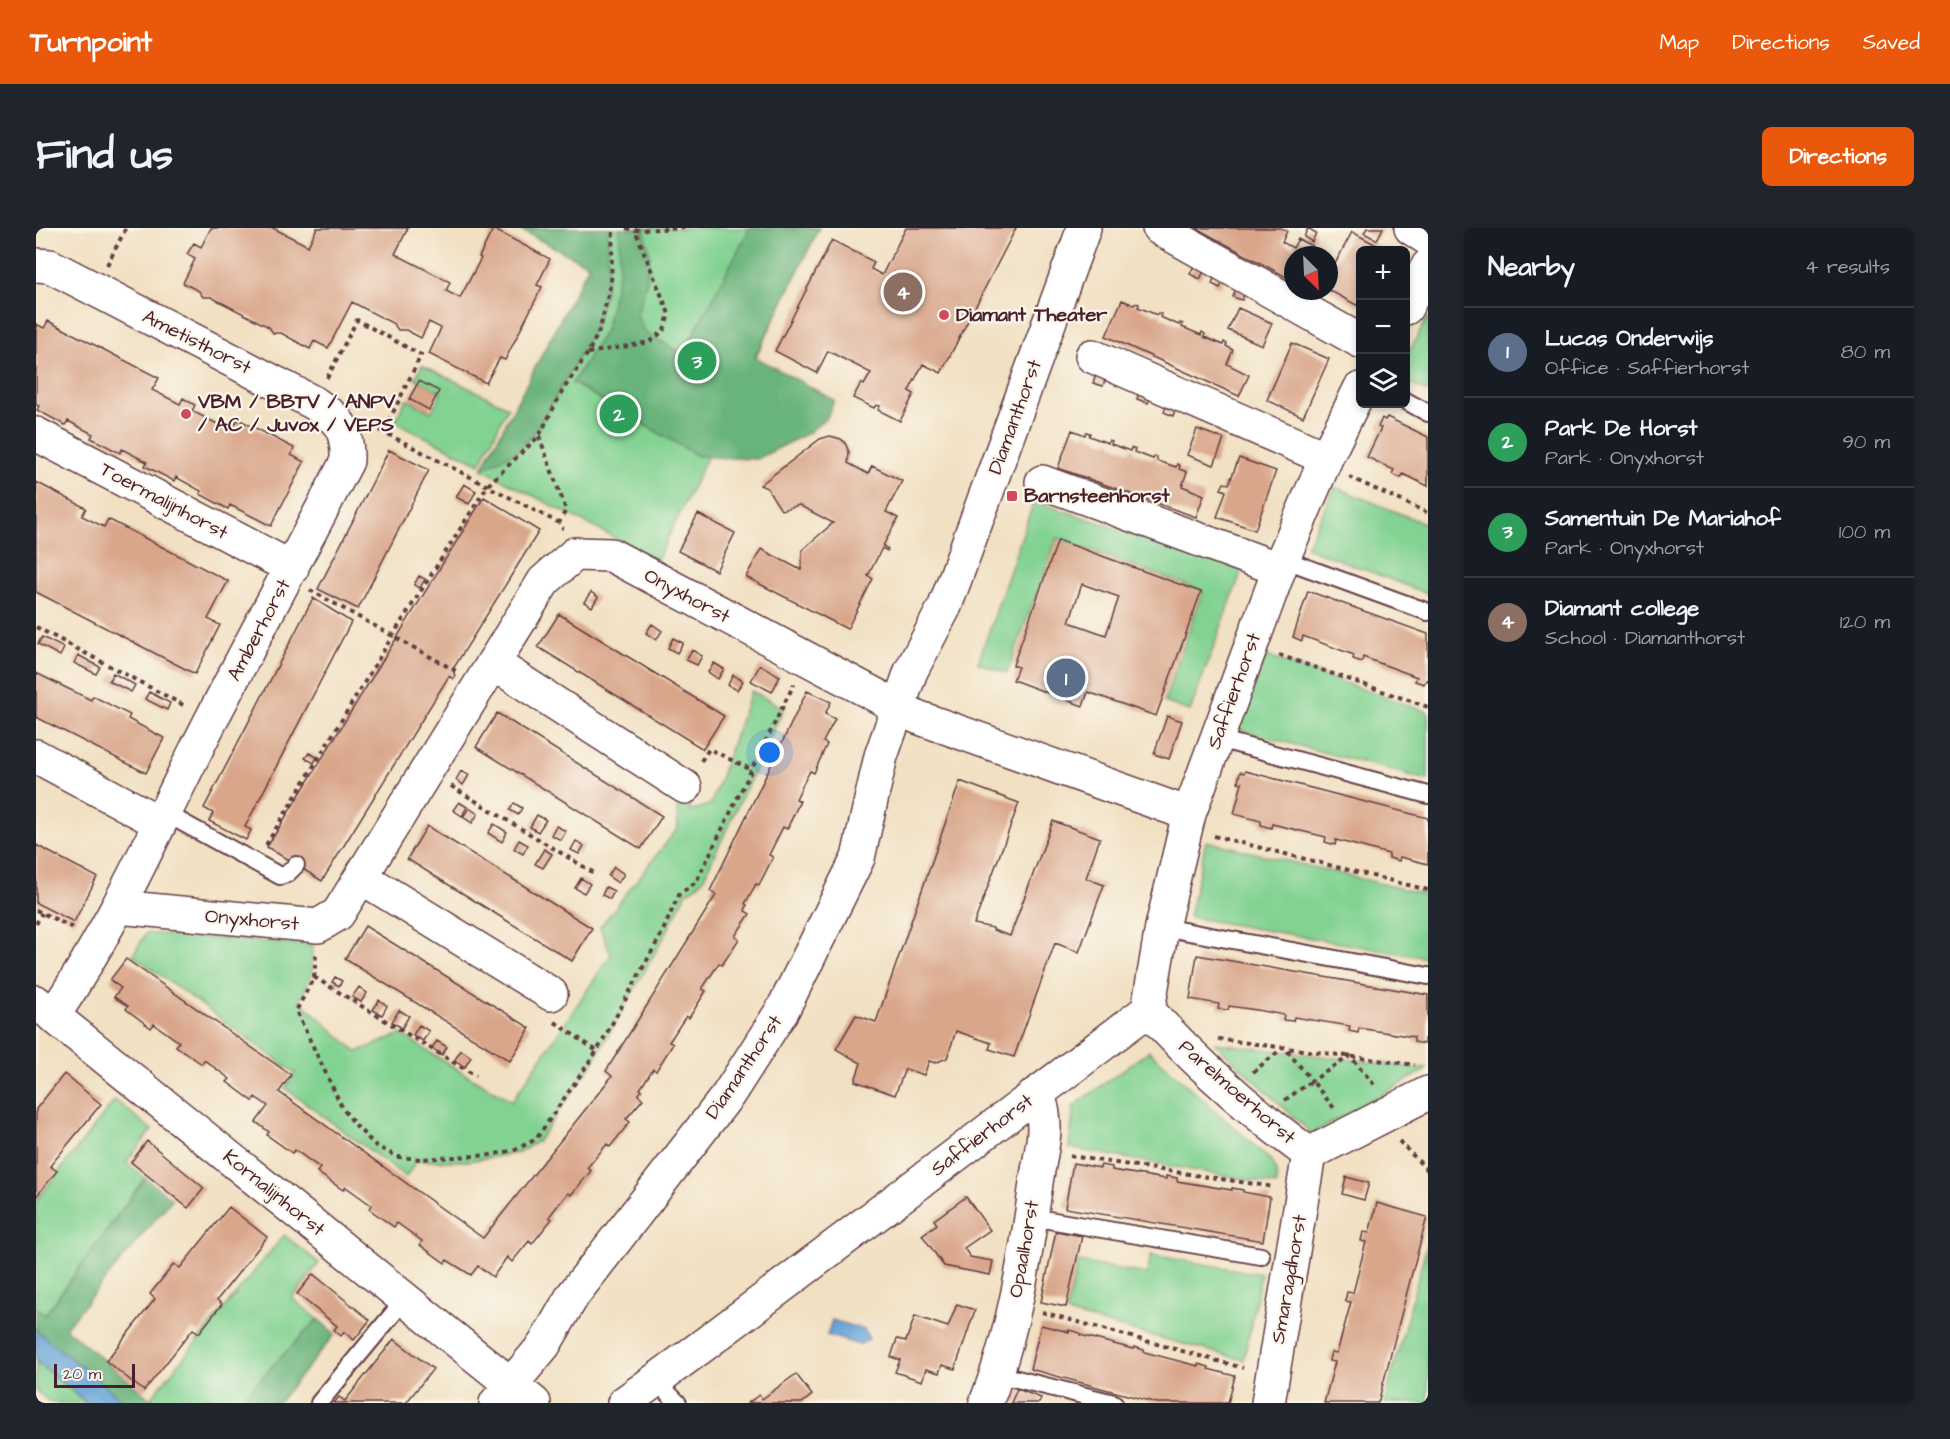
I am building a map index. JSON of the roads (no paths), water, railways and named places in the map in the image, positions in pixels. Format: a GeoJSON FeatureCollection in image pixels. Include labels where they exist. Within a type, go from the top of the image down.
{"type":"FeatureCollection","features":[{"type":"Feature","properties":{"kind":"street","name":"Diamanthorst"},"geometry":{"type":"LineString","coordinates":[[470,1403],[509,1390],[528,1333],[573,1295],[728,1095],[783,1010],[858,858],[869,814],[899,765],[908,712],[935,663],[945,606],[1084,228]]}},
{"type":"Feature","properties":{"kind":"street"},"geometry":{"type":"LineString","coordinates":[[1159,228],[1356,339]]}},
{"type":"Feature","properties":{"kind":"street"},"geometry":{"type":"LineString","coordinates":[[1411,228],[1428,239]]}},
{"type":"Feature","properties":{"kind":"street","name":"Ametisthorst"},"geometry":{"type":"LineString","coordinates":[[49,260],[94,289],[314,403],[343,429]]}},
{"type":"Feature","properties":{"kind":"street"},"geometry":{"type":"LineString","coordinates":[[1410,300],[1428,266]]}},
{"type":"Feature","properties":{"kind":"street"},"geometry":{"type":"LineString","coordinates":[[1092,356],[1324,462]]}},
{"type":"Feature","properties":{"kind":"street","name":"Saffierhorst"},"geometry":{"type":"LineString","coordinates":[[624,1403],[667,1392],[1036,1094],[1148,1010],[1162,927],[1187,821],[1281,564],[1324,462],[1356,397]]}},
{"type":"Feature","properties":{"kind":"street","name":"Amberhorst"},"geometry":{"type":"LineString","coordinates":[[44,1009],[100,942],[347,461],[343,429]]}},
{"type":"Feature","properties":{"kind":"street","name":"Toermalijnhorst"},"geometry":{"type":"LineString","coordinates":[[36,434],[289,573]]}},
{"type":"Feature","properties":{"kind":"street"},"geometry":{"type":"LineString","coordinates":[[1042,482],[1281,564]]}},
{"type":"Feature","properties":{"kind":"street","name":"Onyxhorst"},"geometry":{"type":"LineString","coordinates":[[118,907],[318,926],[338,914],[544,581],[575,554],[611,555],[908,712]]}},
{"type":"Feature","properties":{"kind":"street"},"geometry":{"type":"LineString","coordinates":[[493,663],[685,787]]}},
{"type":"Feature","properties":{"kind":"street"},"geometry":{"type":"LineString","coordinates":[[908,712],[1187,821]]}},
{"type":"Feature","properties":{"kind":"street"},"geometry":{"type":"LineString","coordinates":[[36,756],[163,818]]}},
{"type":"Feature","properties":{"kind":"street"},"geometry":{"type":"LineString","coordinates":[[361,877],[551,994]]}},
{"type":"Feature","properties":{"kind":"street","name":"Kornalijnhorst"},"geometry":{"type":"LineString","coordinates":[[44,1009],[406,1298],[509,1390]]}},
{"type":"Feature","properties":{"kind":"street","name":"Parelmoerhorst"},"geometry":{"type":"LineString","coordinates":[[1148,1010],[1168,1033],[1261,1118],[1309,1154],[1387,1115],[1422,1079]]}},
{"type":"Feature","properties":{"kind":"street","name":"Opaalhorst"},"geometry":{"type":"LineString","coordinates":[[992,1388],[1015,1304],[1045,1130],[1042,1101],[1036,1094]]}},
{"type":"Feature","properties":{"kind":"street","name":"Smaragdhorst"},"geometry":{"type":"LineString","coordinates":[[1270,1390],[1309,1154]]}},
{"type":"Feature","properties":{"kind":"lane"},"geometry":{"type":"LineString","coordinates":[[1410,403],[1428,413]]}},
{"type":"Feature","properties":{"kind":"lane"},"geometry":{"type":"LineString","coordinates":[[1281,564],[1428,612]]}},
{"type":"Feature","properties":{"kind":"lane"},"geometry":{"type":"LineString","coordinates":[[1218,739],[1428,795]]}},
{"type":"Feature","properties":{"kind":"lane"},"geometry":{"type":"LineString","coordinates":[[163,818],[280,876],[287,874],[296,865]]}},
{"type":"Feature","properties":{"kind":"lane"},"geometry":{"type":"LineString","coordinates":[[1162,927],[1428,976]]}},
{"type":"Feature","properties":{"kind":"lane"},"geometry":{"type":"LineString","coordinates":[[1031,1218],[1261,1256]]}},
{"type":"Feature","properties":{"kind":"lane"},"geometry":{"type":"LineString","coordinates":[[319,1403],[406,1298]]}},
{"type":"Feature","properties":{"kind":"lane"},"geometry":{"type":"LineString","coordinates":[[992,1388],[1114,1403]]}},
{"type":"Feature","properties":{"kind":"water"},"geometry":{"type":"Polygon","coordinates":[[[832,1320],[864,1330],[869,1339],[859,1345],[827,1335],[832,1320]]]}},
{"type":"Feature","properties":{"kind":"water"},"geometry":{"type":"Polygon","coordinates":[[[36,1330],[126,1403],[87,1403],[36,1361],[36,1330]]]}},
{"type":"Feature","properties":{"kind":"place","name":"Diamant college"},"geometry":{"type":"Point","coordinates":[903,292]}},
{"type":"Feature","properties":{"kind":"place","name":"Diamant Theater"},"geometry":{"type":"Point","coordinates":[944,315]}},
{"type":"Feature","properties":{"kind":"place","name":"Samentuin De Mariahof"},"geometry":{"type":"Point","coordinates":[697,361]}},
{"type":"Feature","properties":{"kind":"place","name":"VBM / BBTV / ANPV / AC / Juvox / VEPS"},"geometry":{"type":"Point","coordinates":[186,414]}},
{"type":"Feature","properties":{"kind":"place","name":"Park De Horst"},"geometry":{"type":"Point","coordinates":[619,414]}},
{"type":"Feature","properties":{"kind":"place","name":"Barnsteenhorst"},"geometry":{"type":"Point","coordinates":[1012,496]}},
{"type":"Feature","properties":{"kind":"place","name":"Lucas Onderwijs"},"geometry":{"type":"Point","coordinates":[1066,678]}}]}
